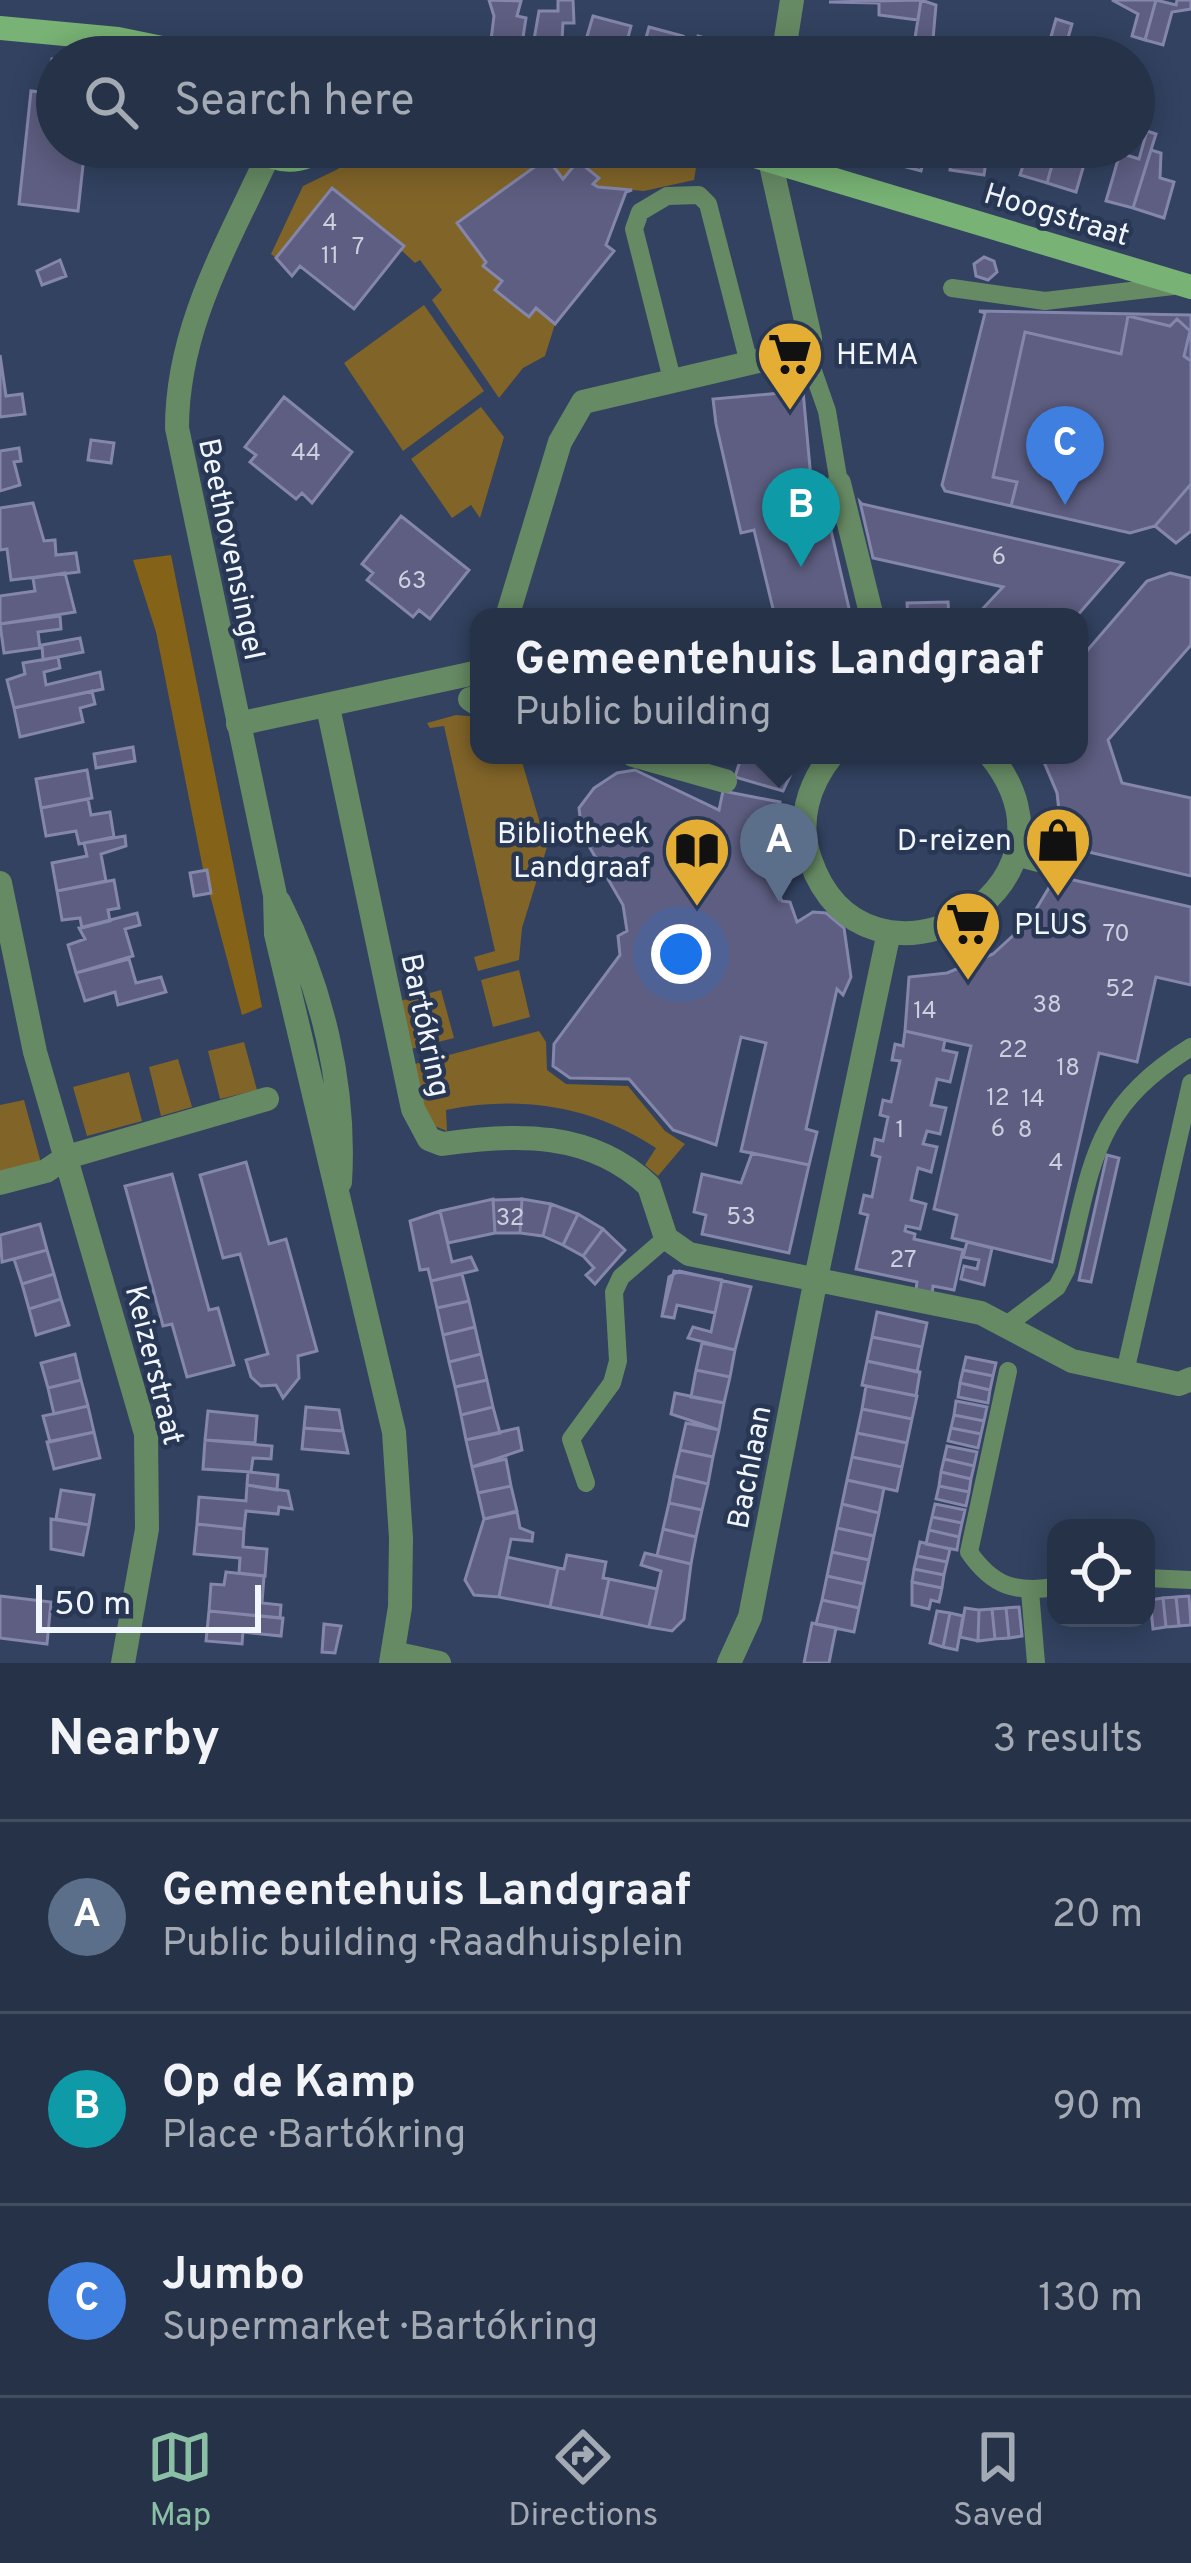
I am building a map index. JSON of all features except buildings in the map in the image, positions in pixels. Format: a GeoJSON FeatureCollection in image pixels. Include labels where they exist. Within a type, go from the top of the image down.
{"type":"FeatureCollection","features":[{"type":"Feature","properties":{"kind":"main road"},"geometry":{"type":"LineString","coordinates":[[3,29],[70,36]]}},
{"type":"Feature","properties":{"kind":"main road","name":"Hoogstraat"},"geometry":{"type":"LineString","coordinates":[[815,168],[1189,287]]}},
{"type":"Feature","properties":{"kind":"street"},"geometry":{"type":"LineString","coordinates":[[786,36],[792,0]]}},
{"type":"Feature","properties":{"kind":"street","name":"Beethovensingel"},"geometry":{"type":"LineString","coordinates":[[255,168],[191,325],[177,387],[183,471],[275,895],[322,1017],[342,1148],[340,1186],[397,1453],[400,1607],[392,1658]]}},
{"type":"Feature","properties":{"kind":"street"},"geometry":{"type":"LineString","coordinates":[[510,608],[570,419],[597,395],[673,383],[749,363],[805,348],[811,338],[771,168]]}},
{"type":"Feature","properties":{"kind":"street"},"geometry":{"type":"LineString","coordinates":[[839,483],[870,608]]}},
{"type":"Feature","properties":{"kind":"street"},"geometry":{"type":"LineString","coordinates":[[238,724],[470,688]]}},
{"type":"Feature","properties":{"kind":"street","name":"Bartókring"},"geometry":{"type":"LineString","coordinates":[[328,707],[413,1109],[429,1139],[442,1144],[536,1136],[606,1157],[649,1186],[666,1238]]}},
{"type":"Feature","properties":{"kind":"street"},"geometry":{"type":"LineString","coordinates":[[665,764],[725,781]]}},
{"type":"Feature","properties":{"kind":"street"},"geometry":{"type":"LineString","coordinates":[[825,764],[796,800],[815,874],[845,911],[889,932],[930,933],[968,919],[1027,857],[1011,788],[996,764]]}},
{"type":"Feature","properties":{"kind":"street","name":"Keizerstraat"},"geometry":{"type":"LineString","coordinates":[[0,883],[35,1052],[146,1434],[147,1529],[123,1663]]}},
{"type":"Feature","properties":{"kind":"street","name":"Bachlaan"},"geometry":{"type":"LineString","coordinates":[[729,1663],[750,1617],[889,932]]}},
{"type":"Feature","properties":{"kind":"street"},"geometry":{"type":"LineString","coordinates":[[0,1183],[46,1171],[67,1157],[267,1099]]}},
{"type":"Feature","properties":{"kind":"street"},"geometry":{"type":"LineString","coordinates":[[666,1238],[689,1254],[981,1313],[1072,1361],[1179,1384],[1191,1379]]}},
{"type":"Feature","properties":{"kind":"street"},"geometry":{"type":"LineString","coordinates":[[392,1658],[439,1663]]}},
{"type":"Feature","properties":{"kind":"lane"},"geometry":{"type":"LineString","coordinates":[[673,383],[634,229],[640,212],[668,196],[699,195],[708,204],[749,363]]}},
{"type":"Feature","properties":{"kind":"lane"},"geometry":{"type":"LineString","coordinates":[[952,288],[1045,301],[1189,287]]}},
{"type":"Feature","properties":{"kind":"lane"},"geometry":{"type":"LineString","coordinates":[[805,348],[826,411],[839,483]]}},
{"type":"Feature","properties":{"kind":"lane"},"geometry":{"type":"LineString","coordinates":[[1008,1324],[1036,1307],[1066,1270],[1099,1138],[1110,1118],[1145,1079],[1191,1047]]}},
{"type":"Feature","properties":{"kind":"lane"},"geometry":{"type":"LineString","coordinates":[[1125,1372],[1191,1083]]}},
{"type":"Feature","properties":{"kind":"lane"},"geometry":{"type":"LineString","coordinates":[[586,1483],[571,1439],[612,1383],[618,1349],[614,1292],[621,1277],[666,1238]]}},
{"type":"Feature","properties":{"kind":"lane"},"geometry":{"type":"LineString","coordinates":[[1007,1371],[970,1552],[984,1573],[1003,1587],[1047,1588]]}},
{"type":"Feature","properties":{"kind":"lane"},"geometry":{"type":"LineString","coordinates":[[1155,1578],[1191,1580]]}},
{"type":"Feature","properties":{"kind":"lane"},"geometry":{"type":"LineString","coordinates":[[1030,1591],[1036,1663]]}},
{"type":"Feature","properties":{"kind":"shaded area"},"geometry":{"type":"Polygon","coordinates":[[[533,168],[458,223],[486,262],[484,266],[502,281],[496,290],[528,316],[536,308],[555,324],[545,356],[523,368],[499,398],[432,300],[442,290],[420,260],[415,263],[401,250],[403,246],[332,189],[276,258],[271,254],[303,186],[338,169],[533,168]]]}},
{"type":"Feature","properties":{"kind":"shaded area"},"geometry":{"type":"Polygon","coordinates":[[[555,168],[696,168],[694,180],[644,191],[598,187],[593,184],[598,177],[563,179],[555,168]]]}},
{"type":"Feature","properties":{"kind":"shaded area"},"geometry":{"type":"Polygon","coordinates":[[[424,305],[484,391],[403,451],[344,363],[424,305]]]}},
{"type":"Feature","properties":{"kind":"shaded area"},"geometry":{"type":"Polygon","coordinates":[[[481,407],[504,437],[480,518],[471,505],[452,518],[411,459],[481,407]]]}},
{"type":"Feature","properties":{"kind":"shaded area"},"geometry":{"type":"Polygon","coordinates":[[[171,555],[262,1007],[242,1015],[203,869],[156,632],[133,560],[171,555]]]}},
{"type":"Feature","properties":{"kind":"shaded area"},"geometry":{"type":"Polygon","coordinates":[[[470,716],[470,764],[523,764],[547,847],[522,928],[519,960],[478,971],[474,957],[495,951],[444,726],[430,728],[427,723],[470,716]]]}},
{"type":"Feature","properties":{"kind":"shaded area"},"geometry":{"type":"Polygon","coordinates":[[[519,970],[530,1017],[493,1027],[481,980],[519,970]]]}},
{"type":"Feature","properties":{"kind":"shaded area"},"geometry":{"type":"Polygon","coordinates":[[[441,990],[454,1038],[411,1049],[400,1001],[441,990]]]}},
{"type":"Feature","properties":{"kind":"shaded area"},"geometry":{"type":"Polygon","coordinates":[[[539,1031],[546,1042],[547,1070],[566,1084],[628,1086],[665,1131],[685,1144],[658,1176],[645,1165],[656,1148],[606,1122],[555,1108],[474,1106],[446,1110],[447,1131],[427,1123],[415,1064],[539,1031]]]}},
{"type":"Feature","properties":{"kind":"shaded area"},"geometry":{"type":"Polygon","coordinates":[[[244,1042],[257,1090],[220,1099],[208,1051],[244,1042]]]}},
{"type":"Feature","properties":{"kind":"shaded area"},"geometry":{"type":"Polygon","coordinates":[[[178,1059],[192,1107],[161,1116],[149,1067],[178,1059]]]}},
{"type":"Feature","properties":{"kind":"shaded area"},"geometry":{"type":"Polygon","coordinates":[[[129,1072],[142,1121],[87,1136],[73,1087],[129,1072]]]}},
{"type":"Feature","properties":{"kind":"shaded area"},"geometry":{"type":"Polygon","coordinates":[[[24,1100],[41,1163],[0,1174],[0,1105],[24,1100]]]}},
{"type":"Feature","properties":{"kind":"place","name":"HEMA"},"geometry":{"type":"Point","coordinates":[790,413]}},
{"type":"Feature","properties":{"kind":"place","name":"Jumbo"},"geometry":{"type":"Point","coordinates":[1065,505]}},
{"type":"Feature","properties":{"kind":"place","name":"Op de Kamp"},"geometry":{"type":"Point","coordinates":[801,567]}},
{"type":"Feature","properties":{"kind":"place","name":"D-reizen"},"geometry":{"type":"Point","coordinates":[1058,899]}},
{"type":"Feature","properties":{"kind":"place","name":"Gemeentehuis Landgraaf"},"geometry":{"type":"Point","coordinates":[779,902]}},
{"type":"Feature","properties":{"kind":"place","name":"Bibliotheek Landgraaf"},"geometry":{"type":"Point","coordinates":[697,909]}},
{"type":"Feature","properties":{"kind":"place","name":"PLUS"},"geometry":{"type":"Point","coordinates":[968,983]}}]}
